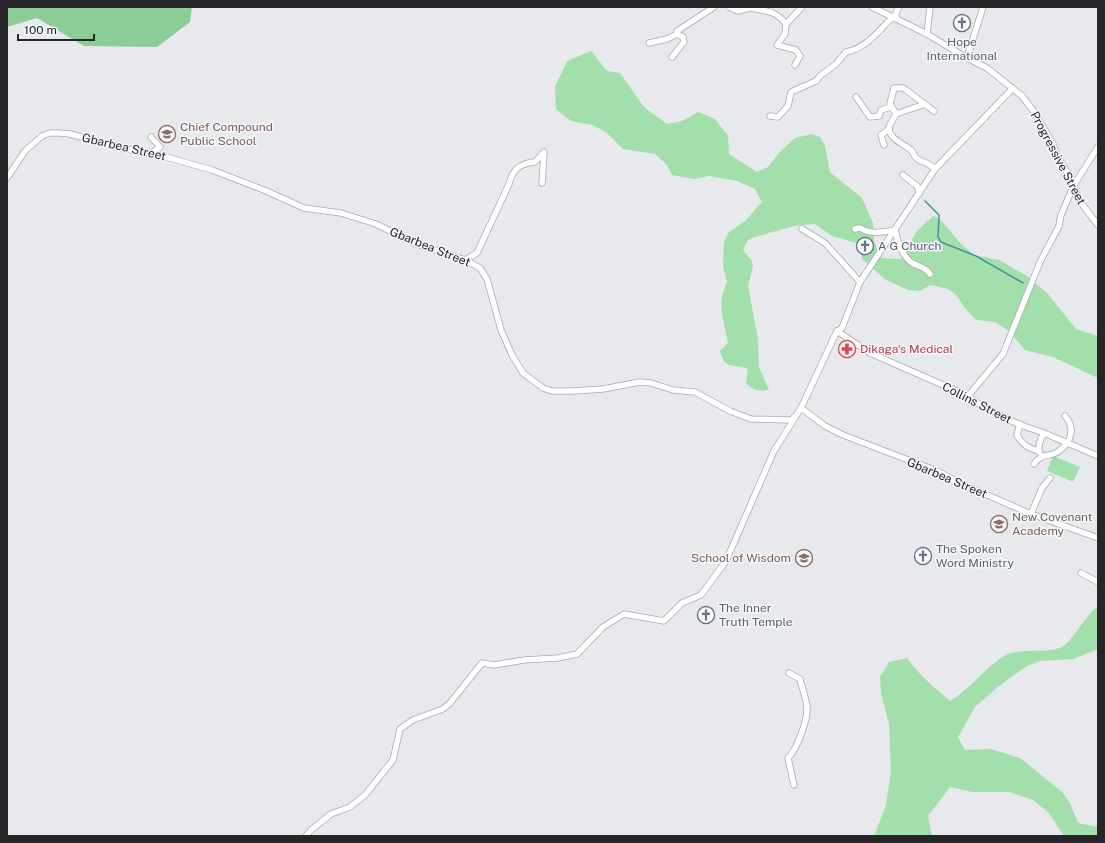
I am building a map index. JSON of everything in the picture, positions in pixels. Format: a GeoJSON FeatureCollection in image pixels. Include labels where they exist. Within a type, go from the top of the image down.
{"type":"FeatureCollection","features":[{"type":"Feature","properties":{"kind":"street"},"geometry":{"type":"LineString","coordinates":[[649,43],[667,39],[677,34],[677,31],[714,7]]}},
{"type":"Feature","properties":{"kind":"street"},"geometry":{"type":"LineString","coordinates":[[729,7],[738,11],[752,8],[775,12],[786,24]]}},
{"type":"Feature","properties":{"kind":"street"},"geometry":{"type":"LineString","coordinates":[[795,65],[800,56],[796,50],[777,45],[785,34],[786,24],[802,7]]}},
{"type":"Feature","properties":{"kind":"street","name":"Progressive Street"},"geometry":{"type":"LineString","coordinates":[[872,7],[927,34],[987,68],[1013,88],[1035,113],[1074,185],[1078,199],[1098,225]]}},
{"type":"Feature","properties":{"kind":"street"},"geometry":{"type":"LineString","coordinates":[[770,116],[778,116],[788,106],[791,92],[816,81],[820,76],[836,64],[846,52],[857,50],[878,34],[882,28],[894,18],[899,7]]}},
{"type":"Feature","properties":{"kind":"street"},"geometry":{"type":"LineString","coordinates":[[967,58],[983,7]]}},
{"type":"Feature","properties":{"kind":"street"},"geometry":{"type":"LineString","coordinates":[[927,34],[929,8]]}},
{"type":"Feature","properties":{"kind":"street"},"geometry":{"type":"LineString","coordinates":[[672,57],[684,42],[684,37],[677,34]]}},
{"type":"Feature","properties":{"kind":"street"},"geometry":{"type":"LineString","coordinates":[[896,114],[891,107],[894,88],[902,88],[934,111]]}},
{"type":"Feature","properties":{"kind":"street"},"geometry":{"type":"LineString","coordinates":[[306,836],[311,830],[331,814],[350,807],[365,795],[393,760],[400,729],[413,720],[443,709],[450,703],[482,663],[494,665],[524,660],[558,658],[577,654],[603,627],[624,614],[664,621],[682,603],[700,595],[731,553],[774,451],[800,409],[837,331],[842,328],[860,282],[935,169],[1013,88]]}},
{"type":"Feature","properties":{"kind":"street"},"geometry":{"type":"LineString","coordinates":[[856,97],[870,117],[879,116],[881,110],[891,107]]}},
{"type":"Feature","properties":{"kind":"street"},"geometry":{"type":"LineString","coordinates":[[884,145],[881,135],[889,129],[896,114],[926,104]]}},
{"type":"Feature","properties":{"kind":"street"},"geometry":{"type":"LineString","coordinates":[[889,129],[903,146],[911,150],[916,158],[929,163],[935,169]]}},
{"type":"Feature","properties":{"kind":"street","name":"Gbarbea Street"},"geometry":{"type":"LineString","coordinates":[[7,178],[25,151],[42,136],[50,133],[70,134],[125,149],[152,153],[229,175],[304,208],[341,213],[376,224],[417,244],[466,260],[480,268],[487,279],[501,330],[512,355],[522,373],[543,388],[552,391],[573,391],[603,389],[640,382],[651,383],[673,390],[695,392],[730,411],[752,420],[792,420],[800,409],[825,426],[843,435],[937,471],[962,484],[1031,514],[1098,538]]}},
{"type":"Feature","properties":{"kind":"street"},"geometry":{"type":"LineString","coordinates":[[151,137],[160,147],[152,153]]}},
{"type":"Feature","properties":{"kind":"street"},"geometry":{"type":"LineString","coordinates":[[968,396],[1003,354],[1040,262],[1059,226],[1061,214],[1074,185],[1098,147]]}},
{"type":"Feature","properties":{"kind":"street"},"geometry":{"type":"LineString","coordinates":[[466,260],[478,253],[509,184],[511,174],[525,163],[535,162],[544,152],[542,183]]}},
{"type":"Feature","properties":{"kind":"street"},"geometry":{"type":"LineString","coordinates":[[903,175],[918,187],[919,194]]}},
{"type":"Feature","properties":{"kind":"street"},"geometry":{"type":"LineString","coordinates":[[855,229],[860,228],[867,232],[881,233],[895,230]]}},
{"type":"Feature","properties":{"kind":"street"},"geometry":{"type":"LineString","coordinates":[[802,229],[825,243],[860,282]]}},
{"type":"Feature","properties":{"kind":"street"},"geometry":{"type":"LineString","coordinates":[[895,230],[900,250],[911,262],[927,269],[930,274]]}},
{"type":"Feature","properties":{"kind":"street","name":"Collins Street"},"geometry":{"type":"LineString","coordinates":[[837,331],[870,352],[968,396],[982,406],[1020,424],[1098,456]]}},
{"type":"Feature","properties":{"kind":"street"},"geometry":{"type":"LineString","coordinates":[[1020,424],[1017,435],[1024,446],[1040,454],[1059,451],[1068,444],[1071,428],[1071,423],[1065,416]]}},
{"type":"Feature","properties":{"kind":"street"},"geometry":{"type":"LineString","coordinates":[[1034,464],[1040,454],[1041,437],[1044,433]]}},
{"type":"Feature","properties":{"kind":"street"},"geometry":{"type":"LineString","coordinates":[[1031,514],[1042,488],[1050,478]]}},
{"type":"Feature","properties":{"kind":"street"},"geometry":{"type":"LineString","coordinates":[[1080,573],[1098,582]]}},
{"type":"Feature","properties":{"kind":"street"},"geometry":{"type":"LineString","coordinates":[[789,673],[800,679],[807,708],[804,726],[794,752],[788,758],[794,785]]}},
{"type":"Feature","properties":{"kind":"green space"},"geometry":{"type":"Polygon","coordinates":[[[7,7],[192,7],[190,22],[157,47],[84,46],[37,18],[7,27],[7,7]]]}},
{"type":"Feature","properties":{"kind":"green space"},"geometry":{"type":"Polygon","coordinates":[[[591,51],[607,71],[620,73],[644,107],[667,124],[682,121],[698,112],[715,119],[728,136],[729,154],[757,172],[768,167],[779,153],[795,138],[811,134],[820,137],[825,146],[830,172],[862,198],[873,223],[874,241],[881,258],[901,259],[907,252],[914,236],[919,230],[933,216],[939,218],[961,244],[974,255],[999,260],[1027,276],[1048,294],[1076,329],[1098,336],[1098,378],[1053,357],[1025,350],[1009,331],[995,322],[976,320],[956,295],[948,289],[930,285],[920,291],[908,290],[886,280],[863,260],[856,243],[832,236],[815,224],[794,226],[755,237],[748,240],[743,250],[752,261],[753,266],[748,286],[758,339],[759,367],[769,390],[759,391],[751,387],[746,383],[748,369],[727,364],[724,361],[720,351],[728,343],[721,306],[727,282],[723,266],[724,242],[729,232],[745,221],[762,202],[755,189],[737,181],[709,176],[695,179],[672,175],[667,165],[655,154],[623,149],[606,132],[592,125],[571,121],[556,109],[555,87],[567,61],[591,51]]]}},
{"type":"Feature","properties":{"kind":"green space"},"geometry":{"type":"Polygon","coordinates":[[[1053,456],[1080,467],[1073,482],[1047,471],[1053,456]]]}},
{"type":"Feature","properties":{"kind":"green space"},"geometry":{"type":"Polygon","coordinates":[[[1098,607],[1098,649],[1073,659],[1041,661],[1027,666],[999,686],[975,707],[958,737],[965,750],[991,749],[1020,758],[1062,792],[1070,803],[1078,823],[1098,827],[1098,836],[1064,836],[1048,812],[1033,800],[1009,792],[972,792],[950,787],[928,816],[932,836],[874,836],[886,805],[891,771],[889,724],[881,694],[880,677],[889,662],[907,658],[922,676],[950,701],[964,691],[1004,656],[1011,653],[1054,650],[1061,648],[1070,640],[1093,610],[1098,607]]]}},
{"type":"Feature","properties":{"kind":"waterway"},"geometry":{"type":"LineString","coordinates":[[925,201],[939,215],[938,237],[941,242],[976,256],[1023,283]]}},
{"type":"Feature","properties":{"kind":"place","name":"Hope International"},"geometry":{"type":"Point","coordinates":[962,23]}},
{"type":"Feature","properties":{"kind":"place","name":"Chief Compound Public School"},"geometry":{"type":"Point","coordinates":[167,134]}},
{"type":"Feature","properties":{"kind":"place","name":"A G Church"},"geometry":{"type":"Point","coordinates":[865,246]}},
{"type":"Feature","properties":{"kind":"place","name":"Dikaga's Medical"},"geometry":{"type":"Point","coordinates":[847,349]}},
{"type":"Feature","properties":{"kind":"place","name":"New Covenant Academy"},"geometry":{"type":"Point","coordinates":[999,524]}},
{"type":"Feature","properties":{"kind":"place","name":"The Spoken Word Ministry"},"geometry":{"type":"Point","coordinates":[923,556]}},
{"type":"Feature","properties":{"kind":"place","name":"School of Wisdom"},"geometry":{"type":"Point","coordinates":[804,558]}},
{"type":"Feature","properties":{"kind":"place","name":"The Inner Truth Temple"},"geometry":{"type":"Point","coordinates":[706,615]}}]}
